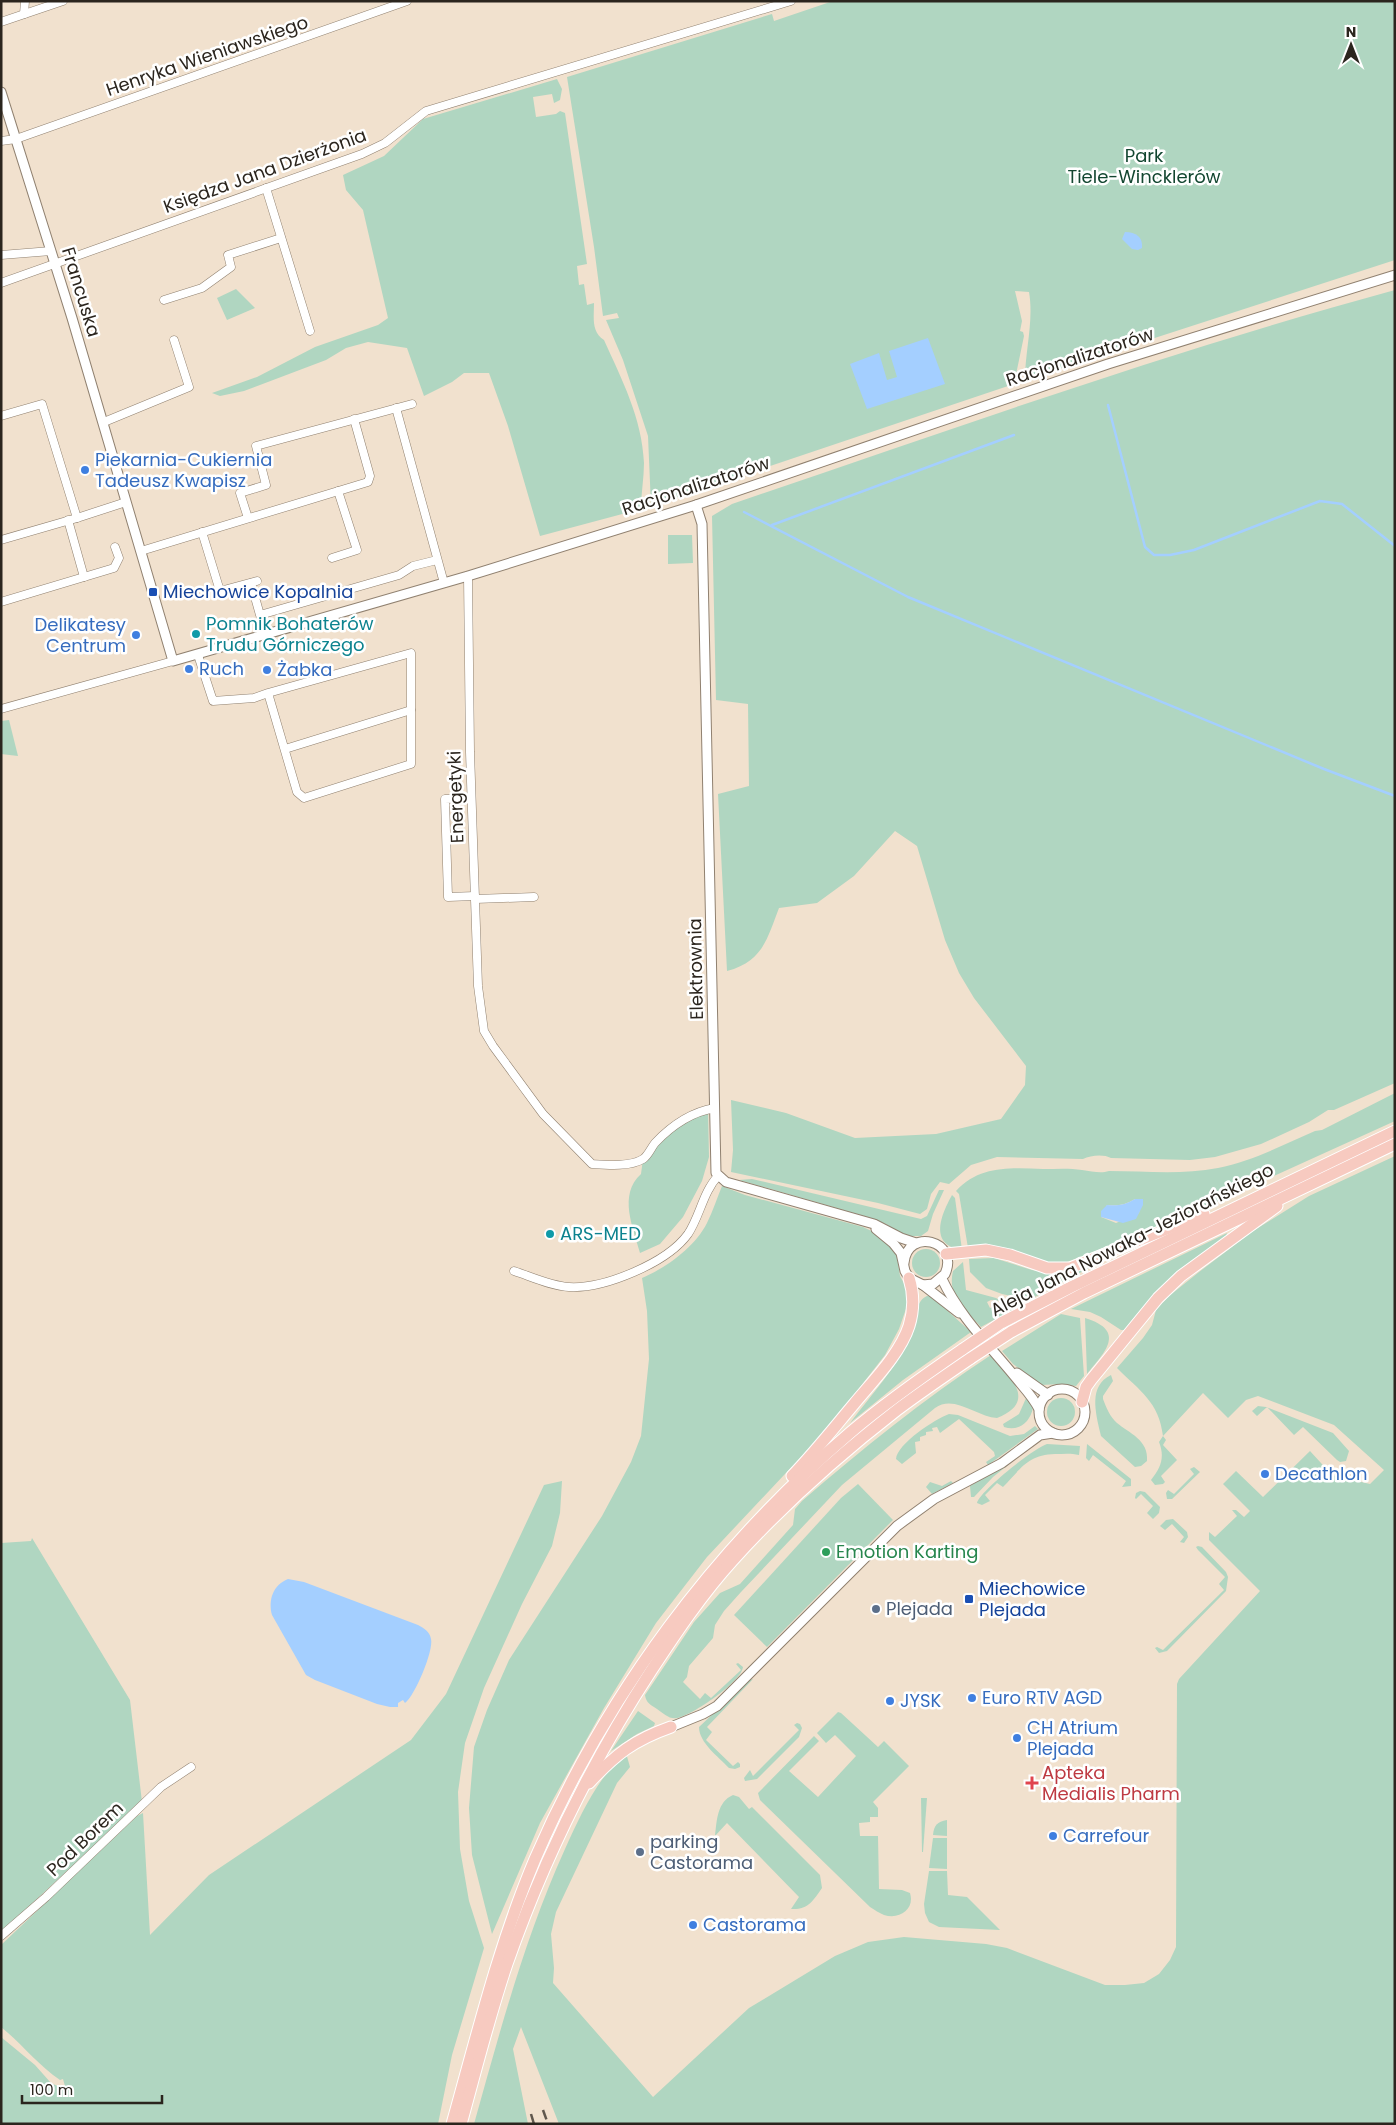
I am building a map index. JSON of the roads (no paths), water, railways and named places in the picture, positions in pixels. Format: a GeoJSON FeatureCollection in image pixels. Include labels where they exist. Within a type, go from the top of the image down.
{"type":"FeatureCollection","features":[{"type":"Feature","properties":{"kind":"main road","name":"Aleja Jana Nowaka-Jeziorańskiego"},"geometry":{"type":"LineString","coordinates":[[461,2124],[492,2013],[515,1942],[549,1857],[578,1796],[632,1702],[686,1619],[732,1561],[849,1449],[1001,1323],[1296,1177],[1395,1131]]}},
{"type":"Feature","properties":{"kind":"main road","name":"Aleja Jana Nowaka-Jeziorańskiego"},"geometry":{"type":"LineString","coordinates":[[452,2124],[488,1991],[535,1860],[592,1743],[626,1688],[677,1614],[723,1558],[770,1507],[852,1431],[967,1353],[1011,1332],[1040,1315],[1395,1144]]}},
{"type":"Feature","properties":{"kind":"main road"},"geometry":{"type":"LineString","coordinates":[[946,1254],[986,1250],[1010,1255],[1048,1268],[1070,1268],[1296,1177]]}},
{"type":"Feature","properties":{"kind":"main road"},"geometry":{"type":"LineString","coordinates":[[1082,1402],[1086,1388],[1091,1380],[1158,1298],[1206,1256],[1306,1186]]}},
{"type":"Feature","properties":{"kind":"main road"},"geometry":{"type":"LineString","coordinates":[[723,1558],[763,1506],[817,1451],[897,1349],[908,1328],[911,1315],[913,1290],[909,1278]]}},
{"type":"Feature","properties":{"kind":"main road"},"geometry":{"type":"LineString","coordinates":[[578,1796],[602,1769],[625,1749],[645,1737],[671,1727]]}},
{"type":"Feature","properties":{"kind":"street"},"geometry":{"type":"LineString","coordinates":[[24,14],[25,1]]}},
{"type":"Feature","properties":{"kind":"street"},"geometry":{"type":"LineString","coordinates":[[1,22],[64,1]]}},
{"type":"Feature","properties":{"kind":"street","name":"Henryka Wieniawskiego"},"geometry":{"type":"LineString","coordinates":[[1,142],[16,139],[407,1]]}},
{"type":"Feature","properties":{"kind":"street","name":"Księdza Jana Dzierżonia"},"geometry":{"type":"LineString","coordinates":[[1,282],[362,154],[385,143],[426,111],[790,1]]}},
{"type":"Feature","properties":{"kind":"street","name":"Francuska"},"geometry":{"type":"LineString","coordinates":[[1,92],[104,422],[173,661]]}},
{"type":"Feature","properties":{"kind":"street"},"geometry":{"type":"LineString","coordinates":[[266,188],[310,331]]}},
{"type":"Feature","properties":{"kind":"street"},"geometry":{"type":"LineString","coordinates":[[164,300],[202,288],[231,267],[228,255],[281,238]]}},
{"type":"Feature","properties":{"kind":"street"},"geometry":{"type":"LineString","coordinates":[[1,254],[51,251]]}},
{"type":"Feature","properties":{"kind":"street","name":"Racjonalizatorów"},"geometry":{"type":"LineString","coordinates":[[1,709],[198,655],[468,576],[696,505],[1068,377],[1395,275]]}},
{"type":"Feature","properties":{"kind":"street"},"geometry":{"type":"LineString","coordinates":[[104,422],[189,387],[174,340]]}},
{"type":"Feature","properties":{"kind":"street"},"geometry":{"type":"LineString","coordinates":[[1,416],[42,404],[77,518]]}},
{"type":"Feature","properties":{"kind":"street"},"geometry":{"type":"LineString","coordinates":[[248,518],[240,493],[266,485],[256,446],[412,404]]}},
{"type":"Feature","properties":{"kind":"street"},"geometry":{"type":"LineString","coordinates":[[396,408],[444,583]]}},
{"type":"Feature","properties":{"kind":"street"},"geometry":{"type":"LineString","coordinates":[[141,551],[368,482],[370,476],[354,419]]}},
{"type":"Feature","properties":{"kind":"street"},"geometry":{"type":"LineString","coordinates":[[332,558],[357,550],[338,491]]}},
{"type":"Feature","properties":{"kind":"street"},"geometry":{"type":"LineString","coordinates":[[1,540],[126,502]]}},
{"type":"Feature","properties":{"kind":"street","name":"Elektrownia"},"geometry":{"type":"LineString","coordinates":[[696,505],[702,524],[716,1169],[718,1176]]}},
{"type":"Feature","properties":{"kind":"street"},"geometry":{"type":"LineString","coordinates":[[68,520],[84,577]]}},
{"type":"Feature","properties":{"kind":"street"},"geometry":{"type":"LineString","coordinates":[[202,532],[220,591],[254,582],[260,615],[399,575],[413,566],[437,560]]}},
{"type":"Feature","properties":{"kind":"street"},"geometry":{"type":"LineString","coordinates":[[1,602],[114,568],[119,558],[115,547]]}},
{"type":"Feature","properties":{"kind":"street","name":"Energetyki"},"geometry":{"type":"LineString","coordinates":[[468,576],[471,798],[478,986],[484,1031],[543,1114],[592,1164],[619,1166],[643,1159],[656,1143],[675,1126],[697,1112],[715,1108]]}},
{"type":"Feature","properties":{"kind":"street"},"geometry":{"type":"LineString","coordinates":[[198,655],[213,701],[254,698],[268,693],[410,653],[411,764],[304,798],[297,792],[268,693]]}},
{"type":"Feature","properties":{"kind":"street"},"geometry":{"type":"LineString","coordinates":[[285,749],[411,710]]}},
{"type":"Feature","properties":{"kind":"street"},"geometry":{"type":"LineString","coordinates":[[471,798],[445,799],[448,897],[534,897]]}},
{"type":"Feature","properties":{"kind":"street"},"geometry":{"type":"LineString","coordinates":[[514,1272],[567,1287],[586,1286],[604,1282],[644,1268],[677,1246],[687,1235],[709,1189],[718,1176],[726,1182],[874,1224],[916,1244],[930,1242],[942,1248],[946,1254],[948,1264],[942,1279],[933,1284],[923,1285]]}},
{"type":"Feature","properties":{"kind":"street"},"geometry":{"type":"LineString","coordinates":[[861,1220],[893,1243],[901,1253],[909,1278],[923,1285],[964,1317]]}},
{"type":"Feature","properties":{"kind":"street"},"geometry":{"type":"LineString","coordinates":[[904,1267],[906,1253],[916,1244]]}},
{"type":"Feature","properties":{"kind":"street"},"geometry":{"type":"LineString","coordinates":[[942,1279],[950,1296],[964,1317],[1010,1368],[1034,1399],[1039,1410],[1041,1422],[1053,1433]]}},
{"type":"Feature","properties":{"kind":"street"},"geometry":{"type":"LineString","coordinates":[[1010,1368],[1048,1394]]}},
{"type":"Feature","properties":{"kind":"street"},"geometry":{"type":"LineString","coordinates":[[671,1727],[717,1706],[896,1526],[934,1498],[1002,1463],[1040,1435],[1053,1433],[1068,1434],[1078,1428],[1084,1414],[1082,1402],[1074,1393],[1063,1390],[1048,1394],[1039,1410]]}},
{"type":"Feature","properties":{"kind":"street","name":"Pod Borem"},"geometry":{"type":"LineString","coordinates":[[1,1936],[46,1897],[161,1787],[192,1767]]}},
{"type":"Feature","properties":{"kind":"water"},"geometry":{"type":"Polygon","coordinates":[[[1125,232],[1138,236],[1142,248],[1138,250],[1132,249],[1122,239],[1125,232]]]}},
{"type":"Feature","properties":{"kind":"water"},"geometry":{"type":"Polygon","coordinates":[[[928,338],[945,384],[867,409],[850,364],[879,353],[887,380],[897,377],[889,351],[928,338]]]}},
{"type":"Feature","properties":{"kind":"water"},"geometry":{"type":"Polygon","coordinates":[[[1135,1199],[1143,1199],[1143,1205],[1136,1219],[1123,1223],[1101,1217],[1101,1211],[1107,1205],[1121,1205],[1135,1199]]]}},
{"type":"Feature","properties":{"kind":"water"},"geometry":{"type":"Polygon","coordinates":[[[288,1579],[304,1582],[418,1625],[426,1630],[431,1639],[430,1653],[414,1692],[405,1703],[403,1700],[398,1703],[398,1707],[377,1704],[306,1675],[272,1615],[271,1599],[275,1589],[288,1579]]]}},
{"type":"Feature","properties":{"kind":"waterway"},"geometry":{"type":"LineString","coordinates":[[1108,405],[1145,547],[1154,555],[1170,555],[1194,550],[1320,501],[1342,504],[1395,546]]}},
{"type":"Feature","properties":{"kind":"waterway"},"geometry":{"type":"LineString","coordinates":[[772,525],[1014,435]]}},
{"type":"Feature","properties":{"kind":"waterway"},"geometry":{"type":"LineString","coordinates":[[744,512],[908,597],[1324,769],[1395,796]]}},
{"type":"Feature","properties":{"kind":"railway"},"geometry":{"type":"LineString","coordinates":[[543,2110],[548,2124]]}},
{"type":"Feature","properties":{"kind":"railway"},"geometry":{"type":"LineString","coordinates":[[531,2114],[534,2124]]}},
{"type":"Feature","properties":{"kind":"place","name":"Piekarnia-Cukiernia Tadeusz Kwapisz"},"geometry":{"type":"Point","coordinates":[85,470]}},
{"type":"Feature","properties":{"kind":"place","name":"Miechowice Kopalnia"},"geometry":{"type":"Point","coordinates":[153,592]}},
{"type":"Feature","properties":{"kind":"place","name":"Pomnik Bohaterów Trudu Górniczego"},"geometry":{"type":"Point","coordinates":[196,634]}},
{"type":"Feature","properties":{"kind":"place","name":"Delikatesy Centrum"},"geometry":{"type":"Point","coordinates":[136,635]}},
{"type":"Feature","properties":{"kind":"place","name":"Ruch"},"geometry":{"type":"Point","coordinates":[189,669]}},
{"type":"Feature","properties":{"kind":"place","name":"Żabka"},"geometry":{"type":"Point","coordinates":[267,670]}},
{"type":"Feature","properties":{"kind":"place","name":"ARS-MED"},"geometry":{"type":"Point","coordinates":[550,1234]}},
{"type":"Feature","properties":{"kind":"place","name":"Decathlon"},"geometry":{"type":"Point","coordinates":[1265,1474]}},
{"type":"Feature","properties":{"kind":"place","name":"Emotion Karting"},"geometry":{"type":"Point","coordinates":[826,1552]}},
{"type":"Feature","properties":{"kind":"place","name":"Miechowice Plejada"},"geometry":{"type":"Point","coordinates":[969,1599]}},
{"type":"Feature","properties":{"kind":"place","name":"Plejada"},"geometry":{"type":"Point","coordinates":[876,1609]}},
{"type":"Feature","properties":{"kind":"place","name":"Euro RTV AGD"},"geometry":{"type":"Point","coordinates":[972,1698]}},
{"type":"Feature","properties":{"kind":"place","name":"JYSK"},"geometry":{"type":"Point","coordinates":[890,1701]}},
{"type":"Feature","properties":{"kind":"place","name":"CH Atrium Plejada"},"geometry":{"type":"Point","coordinates":[1017,1738]}},
{"type":"Feature","properties":{"kind":"place","name":"Apteka Medialis Pharm"},"geometry":{"type":"Point","coordinates":[1032,1783]}},
{"type":"Feature","properties":{"kind":"place","name":"Carrefour"},"geometry":{"type":"Point","coordinates":[1053,1836]}},
{"type":"Feature","properties":{"kind":"place","name":"parking Castorama"},"geometry":{"type":"Point","coordinates":[640,1852]}},
{"type":"Feature","properties":{"kind":"place","name":"Castorama"},"geometry":{"type":"Point","coordinates":[693,1925]}},
{"type":"Feature","properties":{"kind":"park label","name":"Park Tiele-Wincklerów"},"geometry":{"type":"Point","coordinates":[1144,166]}}]}
